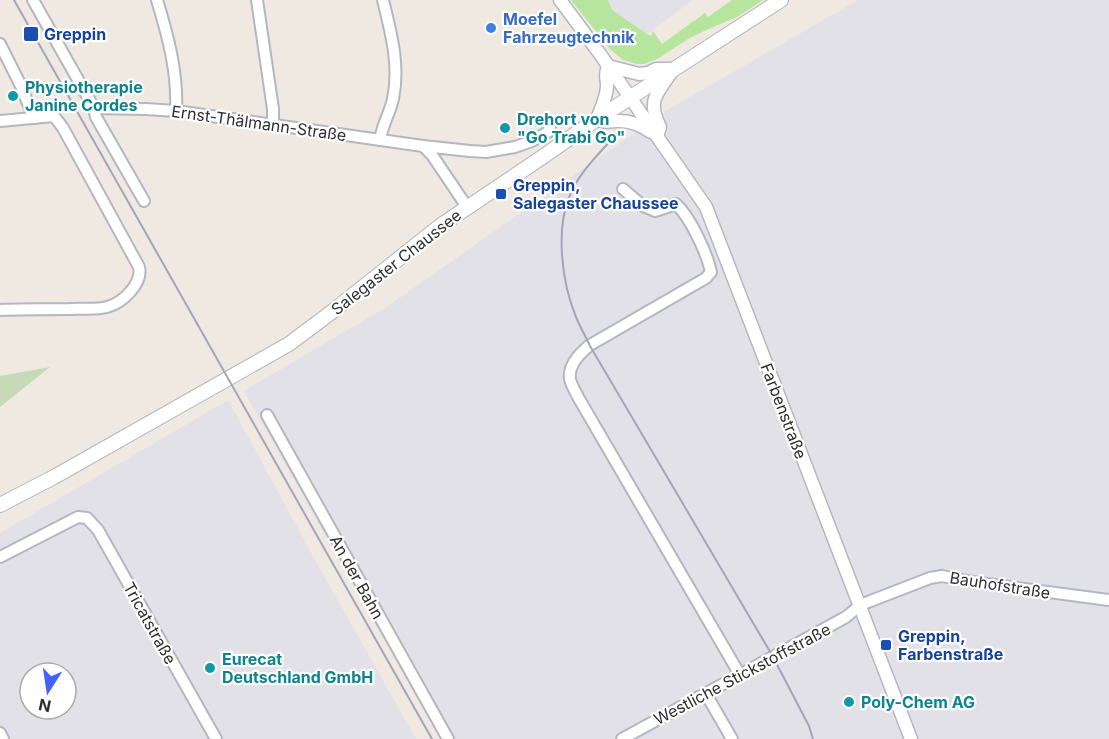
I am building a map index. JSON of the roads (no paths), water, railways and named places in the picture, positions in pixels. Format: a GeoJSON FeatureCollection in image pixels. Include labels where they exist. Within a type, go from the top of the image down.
{"type":"FeatureCollection","features":[{"type":"Feature","properties":{"kind":"main road","name":"Salegaster Chaussee"},"geometry":{"type":"LineString","coordinates":[[0,505],[54,477],[289,344],[428,234],[630,97],[781,0]]}},
{"type":"Feature","properties":{"kind":"street"},"geometry":{"type":"LineString","coordinates":[[33,0],[144,201]]}},
{"type":"Feature","properties":{"kind":"street"},"geometry":{"type":"LineString","coordinates":[[157,0],[169,39],[176,111]]}},
{"type":"Feature","properties":{"kind":"street"},"geometry":{"type":"LineString","coordinates":[[257,0],[273,109],[273,124]]}},
{"type":"Feature","properties":{"kind":"street"},"geometry":{"type":"LineString","coordinates":[[380,140],[393,99],[396,70],[394,45],[382,0]]}},
{"type":"Feature","properties":{"kind":"street","name":"Farbenstraße"},"geometry":{"type":"LineString","coordinates":[[560,0],[706,207],[911,739]]}},
{"type":"Feature","properties":{"kind":"street"},"geometry":{"type":"LineString","coordinates":[[0,44],[34,117]]}},
{"type":"Feature","properties":{"kind":"street"},"geometry":{"type":"LineString","coordinates":[[608,66],[639,74],[656,69],[673,69],[661,86],[654,102],[654,113],[660,127],[657,136],[637,124],[616,121],[607,123],[597,119],[606,91],[605,76],[608,66]]}},
{"type":"Feature","properties":{"kind":"street","name":"Ernst-Thälmann-Straße"},"geometry":{"type":"LineString","coordinates":[[94,108],[146,108],[176,111],[423,146],[486,152],[515,147],[532,141],[548,132],[551,123]]}},
{"type":"Feature","properties":{"kind":"street"},"geometry":{"type":"LineString","coordinates":[[0,121],[54,116],[63,128],[140,267],[141,273],[123,298],[110,306],[0,310]]}},
{"type":"Feature","properties":{"kind":"street"},"geometry":{"type":"LineString","coordinates":[[423,146],[432,155],[467,207]]}},
{"type":"Feature","properties":{"kind":"street"},"geometry":{"type":"LineString","coordinates":[[623,189],[643,206],[656,211],[676,204],[685,212],[711,272],[706,278],[590,345],[580,353],[573,364],[570,377],[578,397],[740,675]]}},
{"type":"Feature","properties":{"kind":"street","name":"An der Bahn"},"geometry":{"type":"LineString","coordinates":[[267,415],[448,739]]}},
{"type":"Feature","properties":{"kind":"street","name":"Tricatstraße"},"geometry":{"type":"LineString","coordinates":[[0,558],[78,517],[87,518],[98,530],[216,739]]}},
{"type":"Feature","properties":{"kind":"street","name":"Bauhofstraße"},"geometry":{"type":"LineString","coordinates":[[860,606],[936,576],[1109,600]]}},
{"type":"Feature","properties":{"kind":"street","name":"Westliche Stickstoffstraße"},"geometry":{"type":"LineString","coordinates":[[622,739],[846,617],[860,606]]}},
{"type":"Feature","properties":{"kind":"street"},"geometry":{"type":"LineString","coordinates":[[706,694],[732,739]]}},
{"type":"Feature","properties":{"kind":"street"},"geometry":{"type":"LineString","coordinates":[[0,733],[3,739]]}},
{"type":"Feature","properties":{"kind":"railway"},"geometry":{"type":"LineString","coordinates":[[14,0],[432,739]]}},
{"type":"Feature","properties":{"kind":"railway"},"geometry":{"type":"LineString","coordinates":[[612,139],[578,179],[565,209],[562,256],[571,303],[590,346],[772,655],[809,726],[813,739]]}},
{"type":"Feature","properties":{"kind":"place","name":"Moefel Fahrzeugtechnik"},"geometry":{"type":"Point","coordinates":[491,28]}},
{"type":"Feature","properties":{"kind":"place","name":"Greppin"},"geometry":{"type":"Point","coordinates":[31,34]}},
{"type":"Feature","properties":{"kind":"place","name":"Physiotherapie Janine Cordes"},"geometry":{"type":"Point","coordinates":[13,96]}},
{"type":"Feature","properties":{"kind":"place","name":"Drehort von \"Go Trabi Go\""},"geometry":{"type":"Point","coordinates":[505,128]}},
{"type":"Feature","properties":{"kind":"place","name":"Greppin, Salegaster Chaussee"},"geometry":{"type":"Point","coordinates":[501,194]}},
{"type":"Feature","properties":{"kind":"place","name":"Greppin, Farbenstraße"},"geometry":{"type":"Point","coordinates":[886,645]}},
{"type":"Feature","properties":{"kind":"place","name":"Eurecat Deutschland GmbH"},"geometry":{"type":"Point","coordinates":[210,668]}},
{"type":"Feature","properties":{"kind":"place","name":"Poly-Chem AG"},"geometry":{"type":"Point","coordinates":[849,702]}}]}
